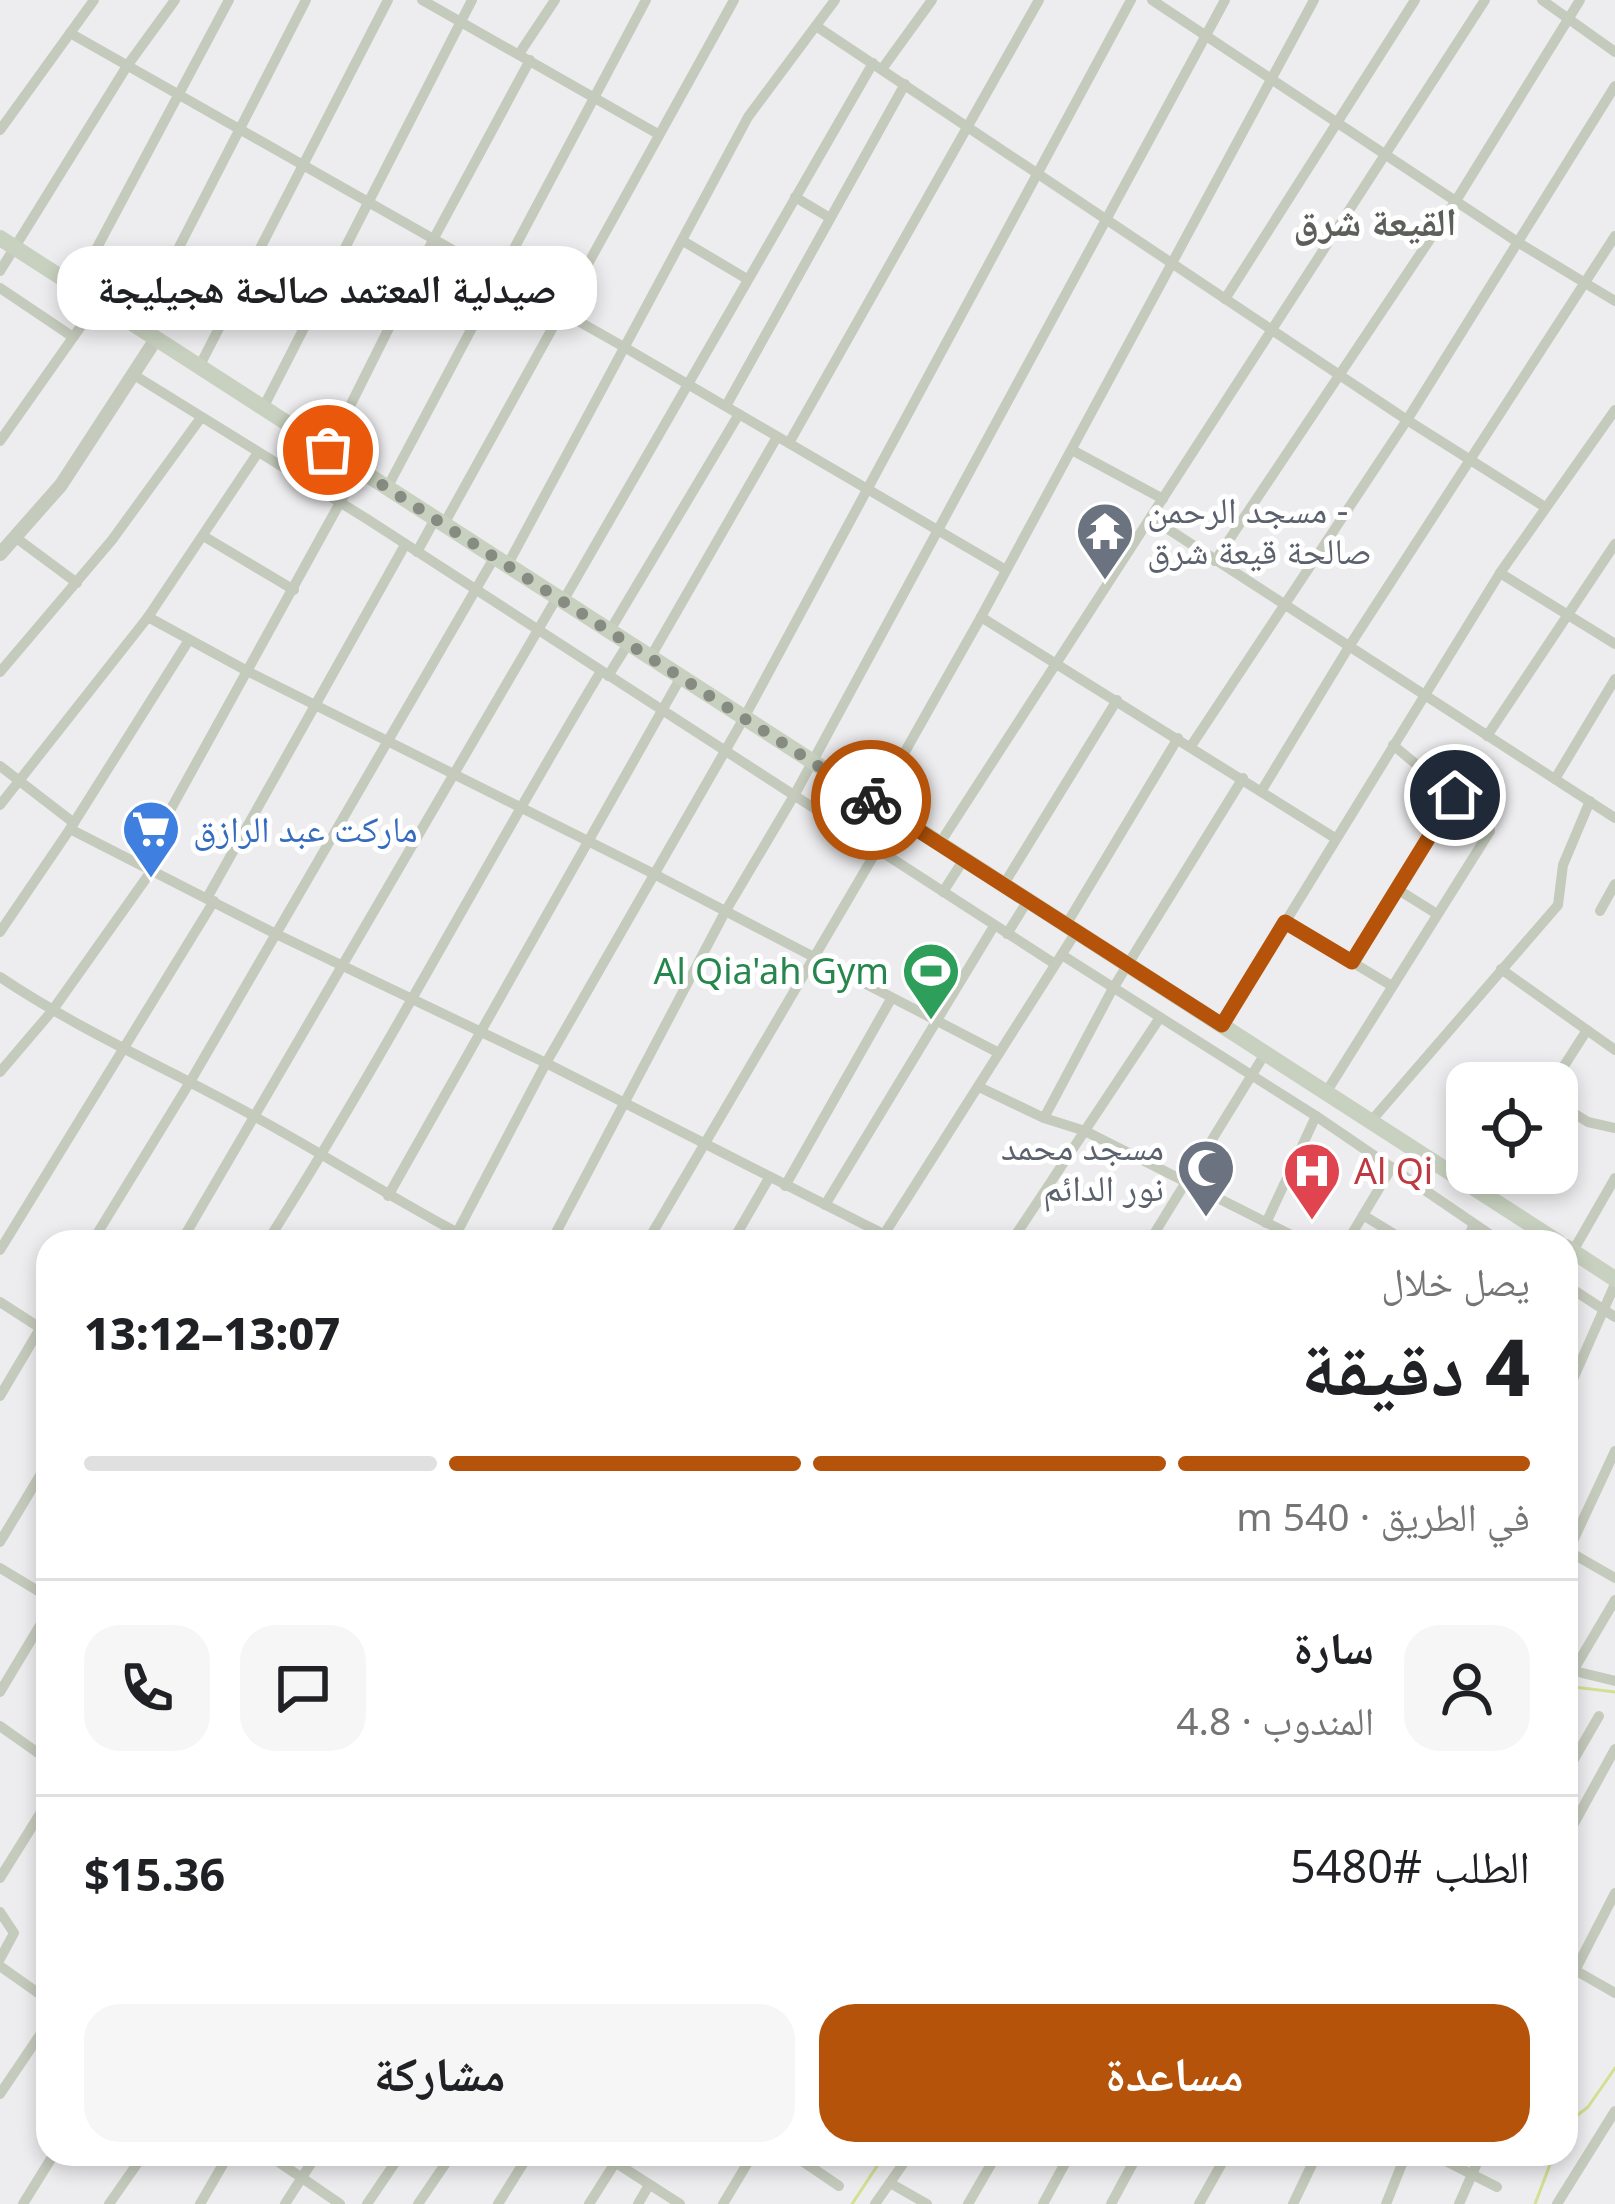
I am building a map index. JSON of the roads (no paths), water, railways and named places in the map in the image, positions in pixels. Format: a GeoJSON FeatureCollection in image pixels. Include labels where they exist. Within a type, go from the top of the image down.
{"type":"FeatureCollection","features":[{"type":"Feature","properties":{"kind":"main road"},"geometry":{"type":"LineString","coordinates":[[8,244],[1446,1167]]}},
{"type":"Feature","properties":{"kind":"main road"},"geometry":{"type":"LineString","coordinates":[[1487,1194],[1541,1230]]}},
{"type":"Feature","properties":{"kind":"main road"},"geometry":{"type":"LineString","coordinates":[[1578,1256],[1615,1282]]}},
{"type":"Feature","properties":{"kind":"street"},"geometry":{"type":"LineString","coordinates":[[0,130],[94,0]]}},
{"type":"Feature","properties":{"kind":"street"},"geometry":{"type":"LineString","coordinates":[[0,271],[8,244],[176,0]]}},
{"type":"Feature","properties":{"kind":"street"},"geometry":{"type":"LineString","coordinates":[[76,287],[229,0]]}},
{"type":"Feature","properties":{"kind":"street"},"geometry":{"type":"LineString","coordinates":[[138,328],[306,0]]}},
{"type":"Feature","properties":{"kind":"street"},"geometry":{"type":"LineString","coordinates":[[199,367],[388,0]]}},
{"type":"Feature","properties":{"kind":"street"},"geometry":{"type":"LineString","coordinates":[[422,0],[658,134]]}},
{"type":"Feature","properties":{"kind":"street"},"geometry":{"type":"LineString","coordinates":[[263,408],[472,0]]}},
{"type":"Feature","properties":{"kind":"street"},"geometry":{"type":"LineString","coordinates":[[328,450],[555,0]]}},
{"type":"Feature","properties":{"kind":"street"},"geometry":{"type":"LineString","coordinates":[[387,488],[646,0]]}},
{"type":"Feature","properties":{"kind":"street"},"geometry":{"type":"LineString","coordinates":[[417,552],[440,522],[562,313],[734,0]]}},
{"type":"Feature","properties":{"kind":"street"},"geometry":{"type":"LineString","coordinates":[[99,1230],[475,590],[501,562],[625,347],[755,105],[835,0]]}},
{"type":"Feature","properties":{"kind":"street"},"geometry":{"type":"LineString","coordinates":[[188,1230],[452,773],[537,629],[559,601],[795,197],[878,66],[932,0]]}},
{"type":"Feature","properties":{"kind":"street"},"geometry":{"type":"LineString","coordinates":[[650,658],[1039,0]]}},
{"type":"Feature","properties":{"kind":"street"},"geometry":{"type":"LineString","coordinates":[[459,1230],[546,1063],[725,751],[1131,0]]}},
{"type":"Feature","properties":{"kind":"street"},"geometry":{"type":"LineString","coordinates":[[1152,0],[1615,301]]}},
{"type":"Feature","properties":{"kind":"street"},"geometry":{"type":"LineString","coordinates":[[557,1230],[725,912],[794,794],[1225,0]]}},
{"type":"Feature","properties":{"kind":"street"},"geometry":{"type":"LineString","coordinates":[[876,803],[1314,0]]}},
{"type":"Feature","properties":{"kind":"street"},"geometry":{"type":"LineString","coordinates":[[1225,299],[1415,0]]}},
{"type":"Feature","properties":{"kind":"street"},"geometry":{"type":"LineString","coordinates":[[940,843],[1485,0]]}},
{"type":"Feature","properties":{"kind":"street"},"geometry":{"type":"LineString","coordinates":[[1542,0],[1615,52]]}},
{"type":"Feature","properties":{"kind":"street"},"geometry":{"type":"LineString","coordinates":[[1215,561],[1457,199],[1580,0]]}},
{"type":"Feature","properties":{"kind":"street"},"geometry":{"type":"LineString","coordinates":[[817,26],[1545,507]]}},
{"type":"Feature","properties":{"kind":"street"},"geometry":{"type":"LineString","coordinates":[[70,33],[625,347],[1006,570]]}},
{"type":"Feature","properties":{"kind":"street"},"geometry":{"type":"LineString","coordinates":[[726,406],[904,84]]}},
{"type":"Feature","properties":{"kind":"street"},"geometry":{"type":"LineString","coordinates":[[1191,746],[1407,420],[1615,86]]}},
{"type":"Feature","properties":{"kind":"street"},"geometry":{"type":"LineString","coordinates":[[795,197],[830,218]]}},
{"type":"Feature","properties":{"kind":"street"},"geometry":{"type":"LineString","coordinates":[[1262,790],[1350,645],[1615,236]]}},
{"type":"Feature","properties":{"kind":"street"},"geometry":{"type":"LineString","coordinates":[[683,241],[747,279]]}},
{"type":"Feature","properties":{"kind":"street"},"geometry":{"type":"LineString","coordinates":[[2,294],[73,337]]}},
{"type":"Feature","properties":{"kind":"street"},"geometry":{"type":"LineString","coordinates":[[0,441],[98,302]]}},
{"type":"Feature","properties":{"kind":"street"},"geometry":{"type":"LineString","coordinates":[[77,583],[6,543],[61,484],[156,339]]}},
{"type":"Feature","properties":{"kind":"street"},"geometry":{"type":"LineString","coordinates":[[134,375],[405,544],[994,926],[1112,990],[1316,1116],[1483,1230]]}},
{"type":"Feature","properties":{"kind":"street"},"geometry":{"type":"LineString","coordinates":[[1222,1025],[1500,573],[1615,410]]}},
{"type":"Feature","properties":{"kind":"street"},"geometry":{"type":"LineString","coordinates":[[609,632],[739,414]]}},
{"type":"Feature","properties":{"kind":"street"},"geometry":{"type":"LineString","coordinates":[[0,673],[77,583],[200,419]]}},
{"type":"Feature","properties":{"kind":"street"},"geometry":{"type":"LineString","coordinates":[[1072,450],[1163,499]]}},
{"type":"Feature","properties":{"kind":"street"},"geometry":{"type":"LineString","coordinates":[[0,805],[148,617],[206,537],[257,454]]}},
{"type":"Feature","properties":{"kind":"street"},"geometry":{"type":"LineString","coordinates":[[0,1072],[52,1011],[146,866],[358,470]]}},
{"type":"Feature","properties":{"kind":"street"},"geometry":{"type":"LineString","coordinates":[[1150,518],[1613,813]]}},
{"type":"Feature","properties":{"kind":"street"},"geometry":{"type":"LineString","coordinates":[[206,537],[294,590]]}},
{"type":"Feature","properties":{"kind":"street"},"geometry":{"type":"LineString","coordinates":[[0,1250],[124,1049],[405,544]]}},
{"type":"Feature","properties":{"kind":"street"},"geometry":{"type":"LineString","coordinates":[[1487,736],[1615,544]]}},
{"type":"Feature","properties":{"kind":"street"},"geometry":{"type":"LineString","coordinates":[[1500,573],[1615,644]]}},
{"type":"Feature","properties":{"kind":"street"},"geometry":{"type":"LineString","coordinates":[[148,617],[1000,1053]]}},
{"type":"Feature","properties":{"kind":"street"},"geometry":{"type":"LineString","coordinates":[[981,617],[1335,838]]}},
{"type":"Feature","properties":{"kind":"street"},"geometry":{"type":"LineString","coordinates":[[0,932],[189,640]]}},
{"type":"Feature","properties":{"kind":"street"},"geometry":{"type":"LineString","coordinates":[[277,1230],[518,808],[628,644]]}},
{"type":"Feature","properties":{"kind":"street"},"geometry":{"type":"LineString","coordinates":[[388,1196],[681,677]]}},
{"type":"Feature","properties":{"kind":"street"},"geometry":{"type":"LineString","coordinates":[[1555,779],[1615,679]]}},
{"type":"Feature","properties":{"kind":"street"},"geometry":{"type":"LineString","coordinates":[[1004,884],[1117,700]]}},
{"type":"Feature","properties":{"kind":"street"},"geometry":{"type":"LineString","coordinates":[[888,1230],[1058,960],[1178,737]]}},
{"type":"Feature","properties":{"kind":"street"},"geometry":{"type":"LineString","coordinates":[[1327,1091],[1490,831],[1489,825],[1393,745]]}},
{"type":"Feature","properties":{"kind":"street"},"geometry":{"type":"LineString","coordinates":[[0,766],[72,826],[146,866],[871,1230]]}},
{"type":"Feature","properties":{"kind":"street"},"geometry":{"type":"LineString","coordinates":[[1043,1118],[1112,990],[1244,778]]}},
{"type":"Feature","properties":{"kind":"street"},"geometry":{"type":"LineString","coordinates":[[1352,962],[1455,795]]}},
{"type":"Feature","properties":{"kind":"street"},"geometry":{"type":"LineString","coordinates":[[1372,1120],[1558,905],[1565,857],[1590,801]]}},
{"type":"Feature","properties":{"kind":"street"},"geometry":{"type":"LineString","coordinates":[[654,1230],[897,816]]}},
{"type":"Feature","properties":{"kind":"street"},"geometry":{"type":"LineString","coordinates":[[943,892],[964,859]]}},
{"type":"Feature","properties":{"kind":"street"},"geometry":{"type":"LineString","coordinates":[[1600,910],[1615,884]]}},
{"type":"Feature","properties":{"kind":"street"},"geometry":{"type":"LineString","coordinates":[[1396,890],[1437,914]]}},
{"type":"Feature","properties":{"kind":"street"},"geometry":{"type":"LineString","coordinates":[[1007,934],[1028,900]]}},
{"type":"Feature","properties":{"kind":"street"},"geometry":{"type":"LineString","coordinates":[[1285,922],[1392,986]]}},
{"type":"Feature","properties":{"kind":"street"},"geometry":{"type":"LineString","coordinates":[[825,1205],[994,926]]}},
{"type":"Feature","properties":{"kind":"street"},"geometry":{"type":"LineString","coordinates":[[1501,969],[1615,1050]]}},
{"type":"Feature","properties":{"kind":"street"},"geometry":{"type":"LineString","coordinates":[[0,977],[52,1011],[257,1118],[444,1230]]}},
{"type":"Feature","properties":{"kind":"street"},"geometry":{"type":"LineString","coordinates":[[785,1186],[891,999]]}},
{"type":"Feature","properties":{"kind":"street"},"geometry":{"type":"LineString","coordinates":[[1019,1230],[1159,1019]]}},
{"type":"Feature","properties":{"kind":"street"},"geometry":{"type":"LineString","coordinates":[[1566,1062],[1587,1030]]}},
{"type":"Feature","properties":{"kind":"street"},"geometry":{"type":"LineString","coordinates":[[1156,1230],[1266,1052]]}},
{"type":"Feature","properties":{"kind":"street"},"geometry":{"type":"LineString","coordinates":[[979,1087],[1043,1118],[1085,1131],[1280,1230]]}},
{"type":"Feature","properties":{"kind":"street"},"geometry":{"type":"LineString","coordinates":[[1266,1223],[1316,1116]]}},
{"type":"Feature","properties":{"kind":"street"},"geometry":{"type":"LineString","coordinates":[[1578,1116],[1615,1128]]}},
{"type":"Feature","properties":{"kind":"street"},"geometry":{"type":"LineString","coordinates":[[1354,1230],[1392,1167]]}},
{"type":"Feature","properties":{"kind":"street"},"geometry":{"type":"LineString","coordinates":[[739,1230],[769,1178]]}},
{"type":"Feature","properties":{"kind":"street"},"geometry":{"type":"LineString","coordinates":[[1578,1230],[1615,1178]]}},
{"type":"Feature","properties":{"kind":"street"},"geometry":{"type":"LineString","coordinates":[[1363,1215],[1387,1230]]}},
{"type":"Feature","properties":{"kind":"street"},"geometry":{"type":"LineString","coordinates":[[1471,1230],[1474,1224]]}},
{"type":"Feature","properties":{"kind":"street"},"geometry":{"type":"LineString","coordinates":[[1578,1372],[1609,1314],[1615,1282]]}},
{"type":"Feature","properties":{"kind":"street"},"geometry":{"type":"LineString","coordinates":[[1578,1293],[1609,1314]]}},
{"type":"Feature","properties":{"kind":"street"},"geometry":{"type":"LineString","coordinates":[[0,1302],[36,1326]]}},
{"type":"Feature","properties":{"kind":"street"},"geometry":{"type":"LineString","coordinates":[[0,1396],[36,1343]]}},
{"type":"Feature","properties":{"kind":"street"},"geometry":{"type":"LineString","coordinates":[[1578,1516],[1615,1450]]}},
{"type":"Feature","properties":{"kind":"street"},"geometry":{"type":"LineString","coordinates":[[0,1542],[36,1482]]}},
{"type":"Feature","properties":{"kind":"street"},"geometry":{"type":"LineString","coordinates":[[1578,1560],[1615,1578]]}},
{"type":"Feature","properties":{"kind":"street"},"geometry":{"type":"LineString","coordinates":[[2,1574],[36,1591]]}},
{"type":"Feature","properties":{"kind":"street"},"geometry":{"type":"LineString","coordinates":[[1578,1658],[1615,1600]]}},
{"type":"Feature","properties":{"kind":"street"},"geometry":{"type":"LineString","coordinates":[[0,1692],[36,1632]]}},
{"type":"Feature","properties":{"kind":"street"},"geometry":{"type":"LineString","coordinates":[[1578,1672],[1615,1681]]}},
{"type":"Feature","properties":{"kind":"street"},"geometry":{"type":"LineString","coordinates":[[1578,1752],[1599,1716]]}},
{"type":"Feature","properties":{"kind":"street"},"geometry":{"type":"LineString","coordinates":[[0,1726],[36,1752]]}},
{"type":"Feature","properties":{"kind":"street"},"geometry":{"type":"LineString","coordinates":[[1578,1816],[1615,1749]]}},
{"type":"Feature","properties":{"kind":"street"},"geometry":{"type":"LineString","coordinates":[[0,1877],[36,1820]]}},
{"type":"Feature","properties":{"kind":"street"},"geometry":{"type":"LineString","coordinates":[[1578,1956],[1615,1893]]}},
{"type":"Feature","properties":{"kind":"street"},"geometry":{"type":"LineString","coordinates":[[0,1912],[14,1933],[0,1963],[36,1992]]}},
{"type":"Feature","properties":{"kind":"street"},"geometry":{"type":"LineString","coordinates":[[1578,1972],[1615,1993]]}},
{"type":"Feature","properties":{"kind":"street"},"geometry":{"type":"LineString","coordinates":[[0,2093],[36,2040]]}},
{"type":"Feature","properties":{"kind":"street"},"geometry":{"type":"LineString","coordinates":[[1557,2204],[1615,2111]]}},
{"type":"Feature","properties":{"kind":"street"},"geometry":{"type":"LineString","coordinates":[[23,2204],[47,2166]]}},
{"type":"Feature","properties":{"kind":"street"},"geometry":{"type":"LineString","coordinates":[[109,2204],[136,2166]]}},
{"type":"Feature","properties":{"kind":"street"},"geometry":{"type":"LineString","coordinates":[[200,2204],[222,2166]]}},
{"type":"Feature","properties":{"kind":"street"},"geometry":{"type":"LineString","coordinates":[[284,2166],[340,2204]]}},
{"type":"Feature","properties":{"kind":"street"},"geometry":{"type":"LineString","coordinates":[[285,2204],[310,2166]]}},
{"type":"Feature","properties":{"kind":"street"},"geometry":{"type":"LineString","coordinates":[[367,2204],[393,2166]]}},
{"type":"Feature","properties":{"kind":"street"},"geometry":{"type":"LineString","coordinates":[[418,2204],[444,2166]]}},
{"type":"Feature","properties":{"kind":"street"},"geometry":{"type":"LineString","coordinates":[[497,2204],[521,2166]]}},
{"type":"Feature","properties":{"kind":"street"},"geometry":{"type":"LineString","coordinates":[[590,2204],[613,2166]]}},
{"type":"Feature","properties":{"kind":"street"},"geometry":{"type":"LineString","coordinates":[[620,2166],[680,2204]]}},
{"type":"Feature","properties":{"kind":"street"},"geometry":{"type":"LineString","coordinates":[[723,2204],[746,2166]]}},
{"type":"Feature","properties":{"kind":"street"},"geometry":{"type":"LineString","coordinates":[[818,2166],[839,2186]]}},
{"type":"Feature","properties":{"kind":"street"},"geometry":{"type":"LineString","coordinates":[[875,2204],[902,2166]]}},
{"type":"Feature","properties":{"kind":"street"},"geometry":{"type":"LineString","coordinates":[[968,2204],[990,2166]]}},
{"type":"Feature","properties":{"kind":"street"},"geometry":{"type":"LineString","coordinates":[[1043,2204],[1064,2166]]}},
{"type":"Feature","properties":{"kind":"street"},"geometry":{"type":"LineString","coordinates":[[1111,2204],[1132,2166]]}},
{"type":"Feature","properties":{"kind":"street"},"geometry":{"type":"LineString","coordinates":[[1198,2204],[1220,2166]]}},
{"type":"Feature","properties":{"kind":"street"},"geometry":{"type":"LineString","coordinates":[[1293,2204],[1311,2166]]}},
{"type":"Feature","properties":{"kind":"street"},"geometry":{"type":"LineString","coordinates":[[1386,2204],[1401,2166]]}},
{"type":"Feature","properties":{"kind":"street"},"geometry":{"type":"LineString","coordinates":[[1455,2166],[1496,2187]]}},
{"type":"Feature","properties":{"kind":"street"},"geometry":{"type":"LineString","coordinates":[[1459,2204],[1475,2166]]}},
{"type":"Feature","properties":{"kind":"street"},"geometry":{"type":"LineString","coordinates":[[890,2183],[927,2204]]}},
{"type":"Feature","properties":{"kind":"street"},"geometry":{"type":"LineString","coordinates":[[638,2204],[650,2185]]}},
{"type":"Feature","properties":{"kind":"waterway"},"geometry":{"type":"LineString","coordinates":[[1578,1687],[1615,1692]]}},
{"type":"Feature","properties":{"kind":"waterway"},"geometry":{"type":"LineString","coordinates":[[1578,2115],[1615,2068]]}},
{"type":"Feature","properties":{"kind":"waterway"},"geometry":{"type":"LineString","coordinates":[[852,2204],[877,2166]]}},
{"type":"Feature","properties":{"kind":"waterway"},"geometry":{"type":"LineString","coordinates":[[1535,2204],[1549,2166]]}},
{"type":"Feature","properties":{"kind":"place","name":"صيدلية المعتمد صالحة هجيليجة"},"geometry":{"type":"Point","coordinates":[328,450]}},
{"type":"Feature","properties":{"kind":"place","name":"مسجد الرحمن - صالحة قيعة شرق"},"geometry":{"type":"Point","coordinates":[1105,582]}},
{"type":"Feature","properties":{"kind":"place","name":"ماركت عبد الرازق"},"geometry":{"type":"Point","coordinates":[151,880]}},
{"type":"Feature","properties":{"kind":"place","name":"Al Qia'ah Gym"},"geometry":{"type":"Point","coordinates":[931,1022]}},
{"type":"Feature","properties":{"kind":"place","name":"مسجد محمد نور الدائم"},"geometry":{"type":"Point","coordinates":[1206,1219]}},
{"type":"Feature","properties":{"kind":"place","name":"Al Qi"},"geometry":{"type":"Point","coordinates":[1312,1222]}},
{"type":"Feature","properties":{"kind":"district","name":"القيعة شرق"},"geometry":{"type":"Point","coordinates":[1375,222]}}]}
